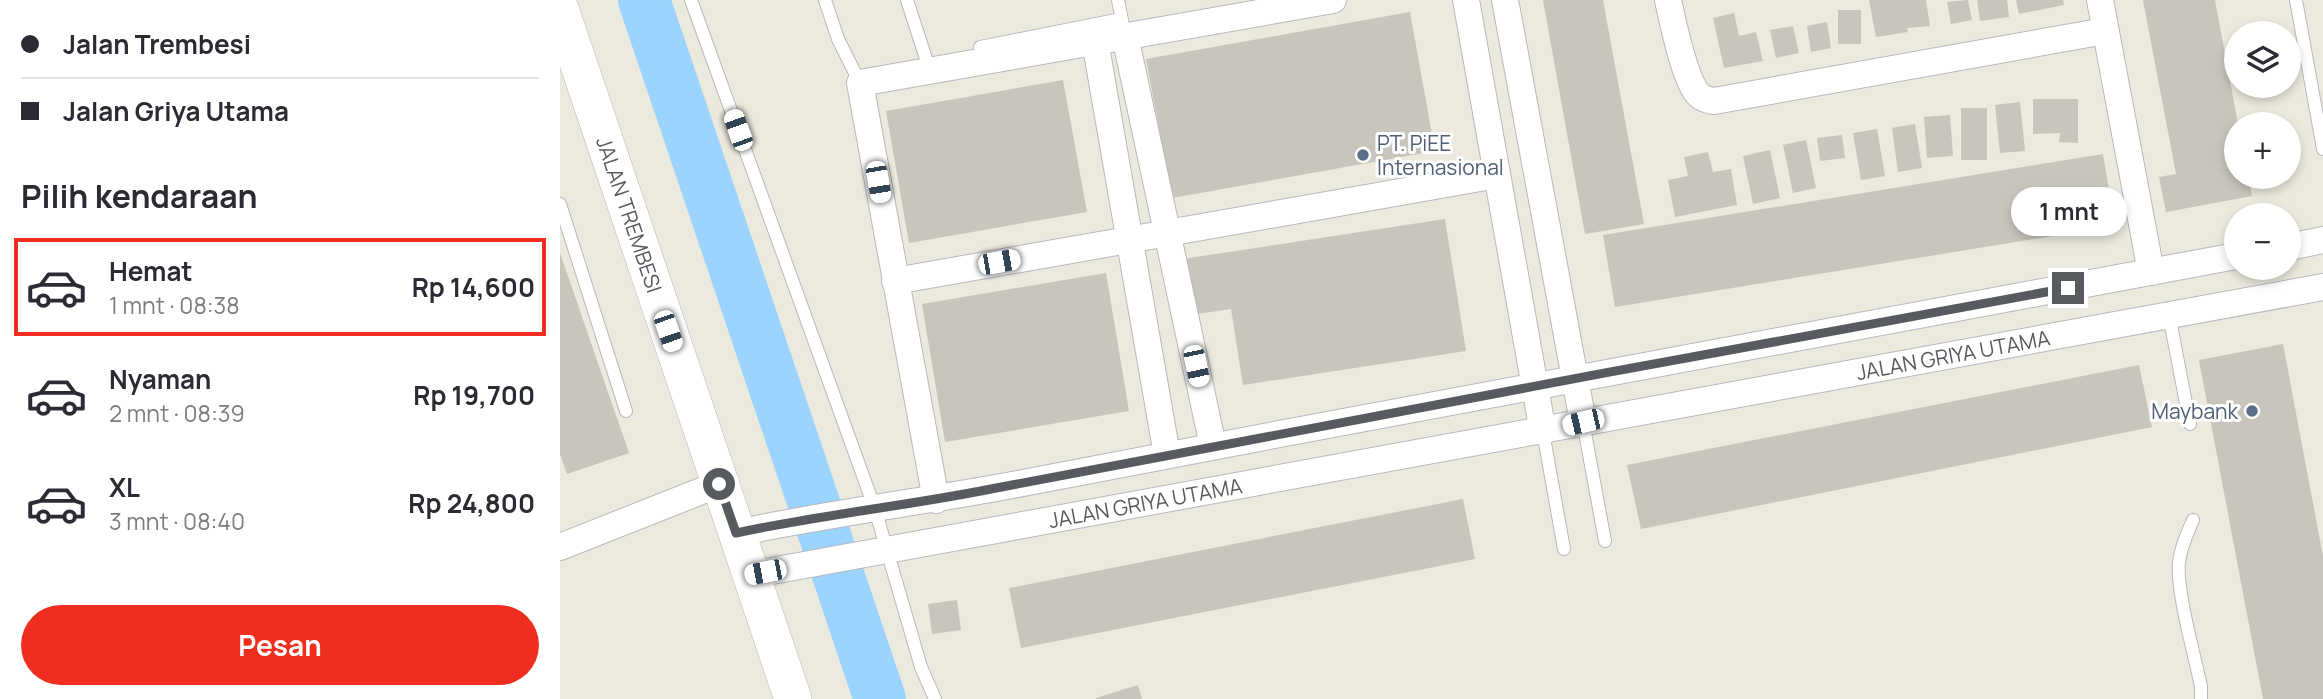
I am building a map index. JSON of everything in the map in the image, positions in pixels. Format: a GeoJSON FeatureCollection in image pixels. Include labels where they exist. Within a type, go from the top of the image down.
{"type":"FeatureCollection","features":[{"type":"Feature","properties":{"kind":"street"},"geometry":{"type":"LineString","coordinates":[[936,500],[860,83],[1095,41],[1123,27],[1333,0]]}},
{"type":"Feature","properties":{"kind":"street"},"geometry":{"type":"LineString","coordinates":[[1466,0],[1543,432]]}},
{"type":"Feature","properties":{"kind":"street"},"geometry":{"type":"LineString","coordinates":[[1506,0],[1583,422]]}},
{"type":"Feature","properties":{"kind":"street"},"geometry":{"type":"LineString","coordinates":[[1668,0],[1694,89],[1700,96],[1714,101],[2105,31]]}},
{"type":"Feature","properties":{"kind":"street"},"geometry":{"type":"LineString","coordinates":[[2100,0],[2151,272]]}},
{"type":"Feature","properties":{"kind":"street","name":"JALAN TREMBESI"},"geometry":{"type":"LineString","coordinates":[[560,9],[576,77],[719,484],[744,531],[793,699]]}},
{"type":"Feature","properties":{"kind":"street"},"geometry":{"type":"LineString","coordinates":[[1123,27],[1213,446]]}},
{"type":"Feature","properties":{"kind":"street","name":"JALAN GRIYA UTAMA"},"geometry":{"type":"LineString","coordinates":[[1095,41],[1167,455]]}},
{"type":"Feature","properties":{"kind":"street"},"geometry":{"type":"LineString","coordinates":[[895,281],[1497,175]]}},
{"type":"Feature","properties":{"kind":"street"},"geometry":{"type":"LineString","coordinates":[[2301,245],[2323,240]]}},
{"type":"Feature","properties":{"kind":"street","name":"JALAN GRIYA UTAMA"},"geometry":{"type":"LineString","coordinates":[[744,531],[867,509],[936,500],[2224,258]]}},
{"type":"Feature","properties":{"kind":"street","name":"JALAN GRIYA UTAMA"},"geometry":{"type":"LineString","coordinates":[[758,574],[2323,287]]}},
{"type":"Feature","properties":{"kind":"street"},"geometry":{"type":"LineString","coordinates":[[560,547],[719,484]]}},
{"type":"Feature","properties":{"kind":"lane"},"geometry":{"type":"LineString","coordinates":[[691,0],[867,509],[878,552],[934,699]]}},
{"type":"Feature","properties":{"kind":"lane"},"geometry":{"type":"LineString","coordinates":[[825,0],[838,39],[860,83]]}},
{"type":"Feature","properties":{"kind":"lane"},"geometry":{"type":"LineString","coordinates":[[907,0],[930,71]]}},
{"type":"Feature","properties":{"kind":"lane"},"geometry":{"type":"LineString","coordinates":[[980,47],[1123,27],[1118,0]]}},
{"type":"Feature","properties":{"kind":"lane"},"geometry":{"type":"LineString","coordinates":[[2296,0],[2323,149]]}},
{"type":"Feature","properties":{"kind":"lane"},"geometry":{"type":"LineString","coordinates":[[560,204],[626,411]]}},
{"type":"Feature","properties":{"kind":"lane"},"geometry":{"type":"LineString","coordinates":[[2169,315],[2189,424]]}},
{"type":"Feature","properties":{"kind":"lane"},"geometry":{"type":"LineString","coordinates":[[1583,422],[1605,541]]}},
{"type":"Feature","properties":{"kind":"lane"},"geometry":{"type":"LineString","coordinates":[[1543,432],[1564,549]]}},
{"type":"Feature","properties":{"kind":"lane"},"geometry":{"type":"LineString","coordinates":[[2193,520],[2183,543],[2179,565],[2201,699]]}},
{"type":"Feature","properties":{"kind":"building"},"geometry":{"type":"Polygon","coordinates":[[[1543,0],[1603,0],[1644,224],[1585,234],[1543,0]]]}},
{"type":"Feature","properties":{"kind":"building"},"geometry":{"type":"Polygon","coordinates":[[[1869,0],[1926,0],[1930,26],[1907,28],[1908,32],[1876,37],[1869,0]]]}},
{"type":"Feature","properties":{"kind":"building"},"geometry":{"type":"Polygon","coordinates":[[[1968,0],[1972,20],[1951,24],[1947,2],[1968,0]]]}},
{"type":"Feature","properties":{"kind":"building"},"geometry":{"type":"Polygon","coordinates":[[[1977,0],[2007,0],[2009,17],[1980,21],[1977,0]]]}},
{"type":"Feature","properties":{"kind":"building"},"geometry":{"type":"Polygon","coordinates":[[[2016,0],[2063,0],[2064,5],[2019,14],[2016,0]]]}},
{"type":"Feature","properties":{"kind":"building"},"geometry":{"type":"Polygon","coordinates":[[[2143,0],[2215,0],[2224,49],[2224,98],[2233,98],[2236,112],[2224,112],[2224,189],[2251,189],[2252,196],[2166,212],[2159,177],[2176,174],[2143,0]]]}},
{"type":"Feature","properties":{"kind":"building"},"geometry":{"type":"Polygon","coordinates":[[[1838,10],[1861,10],[1861,44],[1838,44],[1838,10]]]}},
{"type":"Feature","properties":{"kind":"building"},"geometry":{"type":"Polygon","coordinates":[[[1410,12],[1435,151],[1172,198],[1146,59],[1410,12]]]}},
{"type":"Feature","properties":{"kind":"building"},"geometry":{"type":"Polygon","coordinates":[[[1734,13],[1739,36],[1756,32],[1763,61],[1724,68],[1713,18],[1734,13]]]}},
{"type":"Feature","properties":{"kind":"building"},"geometry":{"type":"Polygon","coordinates":[[[1827,22],[1831,48],[1811,52],[1807,26],[1827,22]]]}},
{"type":"Feature","properties":{"kind":"building"},"geometry":{"type":"Polygon","coordinates":[[[1793,26],[1799,53],[1776,58],[1770,30],[1793,26]]]}},
{"type":"Feature","properties":{"kind":"building"},"geometry":{"type":"Polygon","coordinates":[[[1063,80],[1087,212],[909,243],[886,111],[1063,80]]]}},
{"type":"Feature","properties":{"kind":"building"},"geometry":{"type":"Polygon","coordinates":[[[2033,99],[2078,99],[2078,143],[2059,142],[2060,133],[2033,134],[2033,99]]]}},
{"type":"Feature","properties":{"kind":"building"},"geometry":{"type":"Polygon","coordinates":[[[2020,102],[2025,151],[2000,153],[1995,105],[2020,102]]]}},
{"type":"Feature","properties":{"kind":"building"},"geometry":{"type":"Polygon","coordinates":[[[1961,108],[1987,108],[1987,160],[1961,160],[1961,108]]]}},
{"type":"Feature","properties":{"kind":"building"},"geometry":{"type":"Polygon","coordinates":[[[1950,115],[1953,156],[1927,158],[1924,117],[1950,115]]]}},
{"type":"Feature","properties":{"kind":"building"},"geometry":{"type":"Polygon","coordinates":[[[1915,124],[1922,168],[1898,172],[1892,128],[1915,124]]]}},
{"type":"Feature","properties":{"kind":"building"},"geometry":{"type":"Polygon","coordinates":[[[1877,129],[1885,176],[1861,180],[1853,133],[1877,129]]]}},
{"type":"Feature","properties":{"kind":"building"},"geometry":{"type":"Polygon","coordinates":[[[1842,135],[1845,158],[1820,161],[1817,138],[1842,135]]]}},
{"type":"Feature","properties":{"kind":"building"},"geometry":{"type":"Polygon","coordinates":[[[1806,140],[1816,188],[1793,193],[1783,145],[1806,140]]]}},
{"type":"Feature","properties":{"kind":"building"},"geometry":{"type":"Polygon","coordinates":[[[1770,150],[1780,198],[1753,204],[1743,156],[1770,150]]]}},
{"type":"Feature","properties":{"kind":"building"},"geometry":{"type":"Polygon","coordinates":[[[1708,152],[1713,172],[1731,169],[1737,205],[1675,217],[1668,180],[1688,176],[1684,157],[1708,152]]]}},
{"type":"Feature","properties":{"kind":"building"},"geometry":{"type":"Polygon","coordinates":[[[2103,154],[2115,226],[1615,307],[1603,235],[2103,154]]]}},
{"type":"Feature","properties":{"kind":"building"},"geometry":{"type":"Polygon","coordinates":[[[1445,219],[1466,351],[1243,385],[1231,309],[1191,315],[1183,259],[1445,219]]]}},
{"type":"Feature","properties":{"kind":"building"},"geometry":{"type":"Polygon","coordinates":[[[560,253],[629,453],[567,474],[560,454],[560,253]]]}},
{"type":"Feature","properties":{"kind":"building"},"geometry":{"type":"Polygon","coordinates":[[[1106,273],[1129,411],[945,442],[922,304],[1106,273]]]}},
{"type":"Feature","properties":{"kind":"building"},"geometry":{"type":"Polygon","coordinates":[[[2283,344],[2323,556],[2323,699],[2263,699],[2199,360],[2283,344]]]}},
{"type":"Feature","properties":{"kind":"building"},"geometry":{"type":"Polygon","coordinates":[[[2139,365],[2152,427],[1641,529],[1627,465],[2139,365]]]}},
{"type":"Feature","properties":{"kind":"building"},"geometry":{"type":"Polygon","coordinates":[[[1463,499],[1475,559],[1021,648],[1009,588],[1463,499]]]}},
{"type":"Feature","properties":{"kind":"building"},"geometry":{"type":"Polygon","coordinates":[[[957,600],[961,630],[932,634],[928,604],[957,600]]]}},
{"type":"Feature","properties":{"kind":"building"},"geometry":{"type":"Polygon","coordinates":[[[1138,685],[1142,699],[1096,699],[1096,698],[1138,685]]]}},
{"type":"Feature","properties":{"kind":"waterway"},"geometry":{"type":"LineString","coordinates":[[644,0],[880,699]]}},
{"type":"Feature","properties":{"kind":"place","name":"PT. PiEE Internasional"},"geometry":{"type":"Point","coordinates":[1363,155]}},
{"type":"Feature","properties":{"kind":"place","name":"Maybank"},"geometry":{"type":"Point","coordinates":[2252,411]}},
{"type":"Feature","properties":{"kind":"route"},"geometry":{"type":"LineString","coordinates":[[719,484],[736,533],[860,510],[936,500],[2068,288]]}}]}
